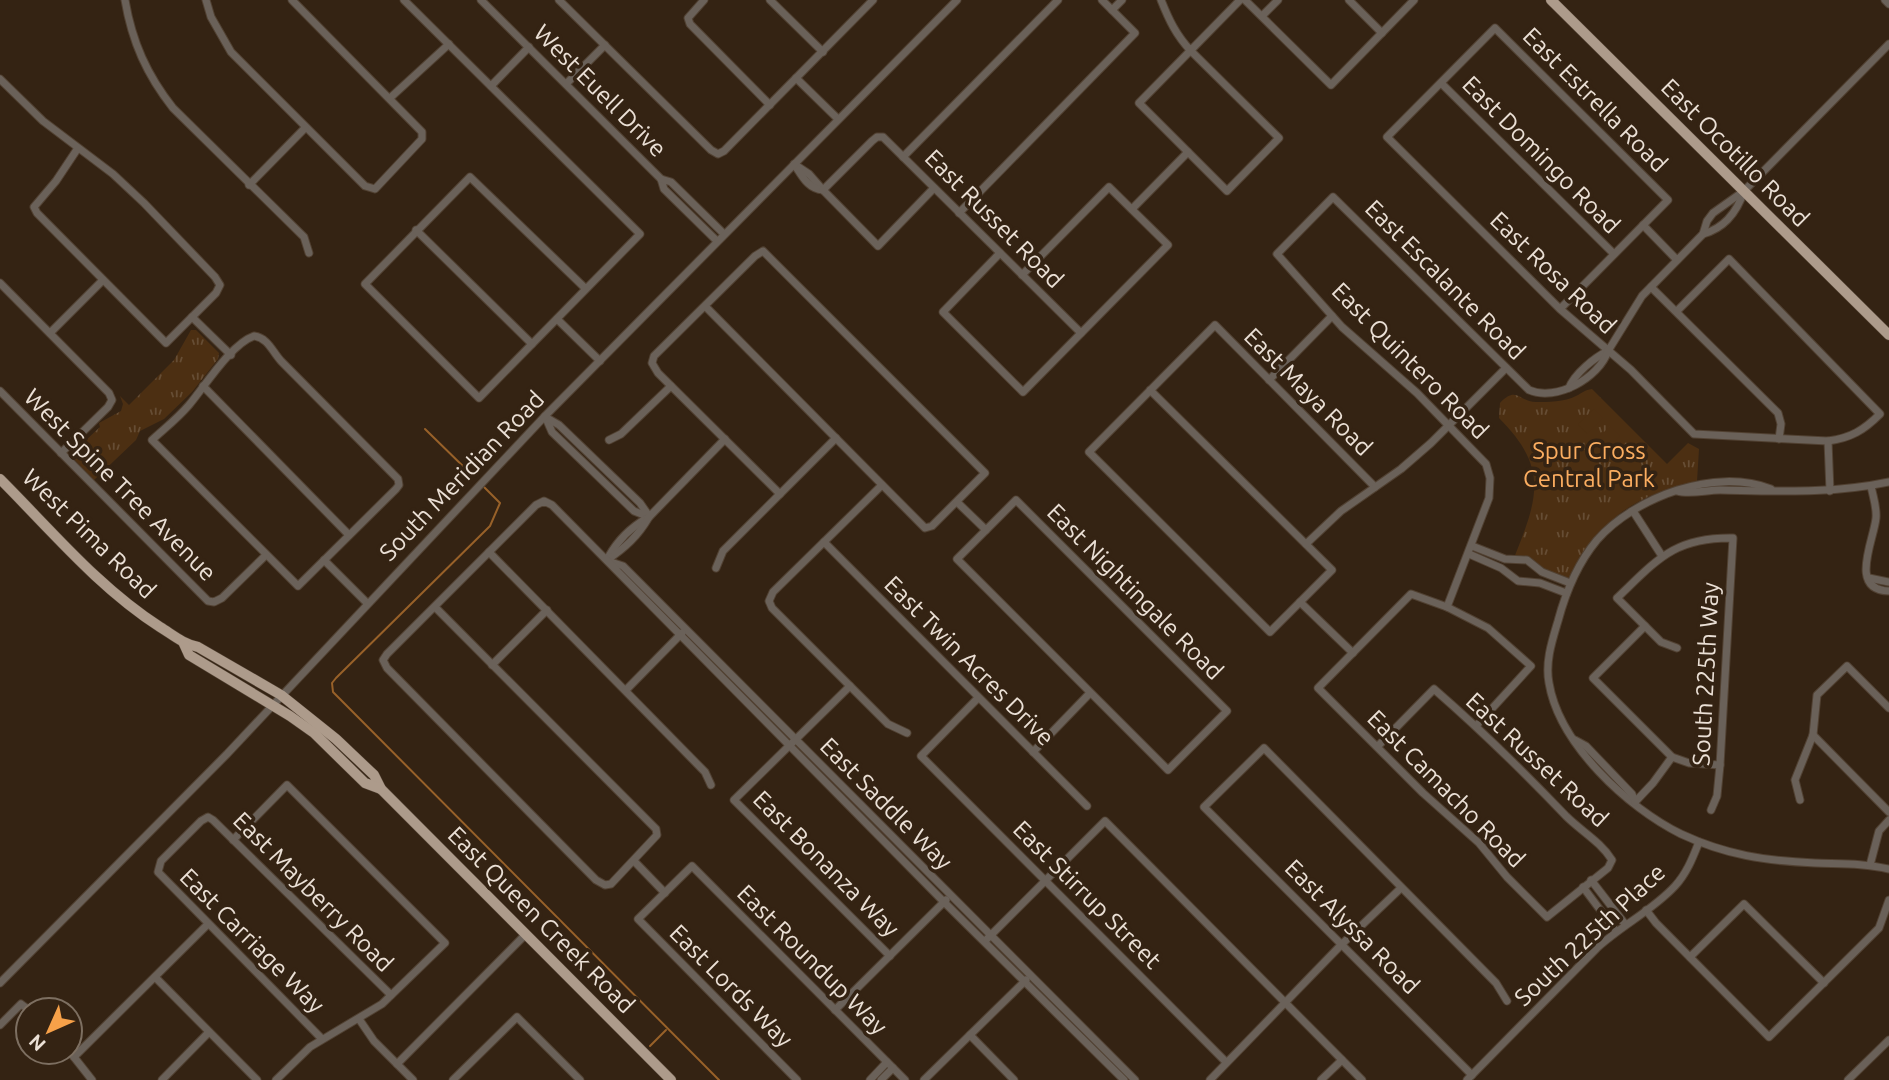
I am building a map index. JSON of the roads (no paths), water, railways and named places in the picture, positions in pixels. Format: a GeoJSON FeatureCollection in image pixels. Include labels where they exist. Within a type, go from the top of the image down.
{"type":"FeatureCollection","features":[{"type":"Feature","properties":{"kind":"main road","name":"East Ocotillo Road"},"geometry":{"type":"LineString","coordinates":[[1552,0],[1889,335]]}},
{"type":"Feature","properties":{"kind":"main road","name":"West Pima Road"},"geometry":{"type":"LineString","coordinates":[[0,479],[107,586],[139,612],[184,644],[198,647],[281,695]]}},
{"type":"Feature","properties":{"kind":"main road","name":"West Pima Road"},"geometry":{"type":"LineString","coordinates":[[184,644],[189,655],[273,704]]}},
{"type":"Feature","properties":{"kind":"main road","name":"East Queen Creek Road"},"geometry":{"type":"LineString","coordinates":[[281,695],[336,738],[374,775],[381,789],[670,1080]]}},
{"type":"Feature","properties":{"kind":"main road","name":"East Queen Creek Road"},"geometry":{"type":"LineString","coordinates":[[273,704],[314,733],[365,783],[381,789]]}},
{"type":"Feature","properties":{"kind":"street"},"geometry":{"type":"LineString","coordinates":[[125,0],[130,30],[143,64],[157,87],[173,108],[304,237],[309,253]]}},
{"type":"Feature","properties":{"kind":"street"},"geometry":{"type":"LineString","coordinates":[[206,0],[211,17],[231,52],[305,128],[370,189],[375,189],[422,139],[422,132],[292,0]]}},
{"type":"Feature","properties":{"kind":"street"},"geometry":{"type":"LineString","coordinates":[[404,0],[640,234],[557,319],[479,397],[365,284],[470,177],[586,289]]}},
{"type":"Feature","properties":{"kind":"street","name":"West Euell Drive"},"geometry":{"type":"LineString","coordinates":[[481,0],[661,179],[671,182],[724,234]]}},
{"type":"Feature","properties":{"kind":"street"},"geometry":{"type":"LineString","coordinates":[[559,0],[711,150],[718,153],[724,151],[873,0]]}},
{"type":"Feature","properties":{"kind":"street"},"geometry":{"type":"LineString","coordinates":[[704,0],[688,18],[690,24],[770,105]]}},
{"type":"Feature","properties":{"kind":"street"},"geometry":{"type":"LineString","coordinates":[[770,0],[823,52]]}},
{"type":"Feature","properties":{"kind":"street","name":"South Meridian Road"},"geometry":{"type":"LineString","coordinates":[[0,983],[227,754],[545,416],[957,0]]}},
{"type":"Feature","properties":{"kind":"street"},"geometry":{"type":"LineString","coordinates":[[903,157],[1058,0]]}},
{"type":"Feature","properties":{"kind":"street"},"geometry":{"type":"LineString","coordinates":[[959,213],[1135,33],[1101,0]]}},
{"type":"Feature","properties":{"kind":"street"},"geometry":{"type":"LineString","coordinates":[[1112,10],[1122,0]]}},
{"type":"Feature","properties":{"kind":"street"},"geometry":{"type":"LineString","coordinates":[[1161,0],[1176,35],[1191,51],[1279,138],[1227,191],[1139,103],[1191,51],[1242,0],[1262,16],[1331,85],[1414,0]]}},
{"type":"Feature","properties":{"kind":"street"},"geometry":{"type":"LineString","coordinates":[[1262,16],[1278,0]]}},
{"type":"Feature","properties":{"kind":"street"},"geometry":{"type":"LineString","coordinates":[[1349,0],[1382,33]]}},
{"type":"Feature","properties":{"kind":"street"},"geometry":{"type":"LineString","coordinates":[[1885,0],[1889,4]]}},
{"type":"Feature","properties":{"kind":"street","name":"East Estrella Road"},"geometry":{"type":"LineString","coordinates":[[1441,83],[1495,28],[1668,200],[1643,225]]}},
{"type":"Feature","properties":{"kind":"street"},"geometry":{"type":"LineString","coordinates":[[390,98],[449,44]]}},
{"type":"Feature","properties":{"kind":"street"},"geometry":{"type":"LineString","coordinates":[[1608,351],[1651,287],[1703,234],[1713,213],[1744,191],[1889,44]]}},
{"type":"Feature","properties":{"kind":"street"},"geometry":{"type":"LineString","coordinates":[[566,84],[605,45]]}},
{"type":"Feature","properties":{"kind":"street"},"geometry":{"type":"LineString","coordinates":[[491,86],[529,47]]}},
{"type":"Feature","properties":{"kind":"street"},"geometry":{"type":"LineString","coordinates":[[796,78],[838,120]]}},
{"type":"Feature","properties":{"kind":"street"},"geometry":{"type":"LineString","coordinates":[[0,79],[43,121],[113,174],[215,277],[220,285],[216,293],[166,343],[37,213],[34,206],[56,181],[78,148]]}},
{"type":"Feature","properties":{"kind":"street","name":"East Rosa Road"},"geometry":{"type":"LineString","coordinates":[[1441,83],[1387,137],[1560,309],[1631,370],[1694,434],[1779,439]]}},
{"type":"Feature","properties":{"kind":"street","name":"East Domingo Road"},"geometry":{"type":"LineString","coordinates":[[1441,83],[1614,254]]}},
{"type":"Feature","properties":{"kind":"street"},"geometry":{"type":"LineString","coordinates":[[249,185],[305,128]]}},
{"type":"Feature","properties":{"kind":"street","name":"East Russet Road"},"geometry":{"type":"LineString","coordinates":[[823,190],[877,137],[883,137],[1082,333]]}},
{"type":"Feature","properties":{"kind":"street"},"geometry":{"type":"LineString","coordinates":[[1132,209],[1188,152]]}},
{"type":"Feature","properties":{"kind":"street"},"geometry":{"type":"LineString","coordinates":[[794,164],[808,174],[878,246],[934,188]]}},
{"type":"Feature","properties":{"kind":"street","name":"West Euell Drive"},"geometry":{"type":"LineString","coordinates":[[661,179],[664,189],[717,241]]}},
{"type":"Feature","properties":{"kind":"street"},"geometry":{"type":"LineString","coordinates":[[1000,253],[943,312],[1023,392],[1168,245],[1109,187],[1022,275]]}},
{"type":"Feature","properties":{"kind":"street"},"geometry":{"type":"LineString","coordinates":[[1703,234],[1713,231],[1728,220],[1739,206],[1744,191]]}},
{"type":"Feature","properties":{"kind":"street","name":"East Quintero Road"},"geometry":{"type":"LineString","coordinates":[[1333,197],[1277,254],[1332,316],[1486,464],[1490,478],[1489,498],[1447,607]]}},
{"type":"Feature","properties":{"kind":"street","name":"East Escalante Road"},"geometry":{"type":"LineString","coordinates":[[1333,197],[1529,390],[1545,393],[1569,387],[1572,380],[1585,375],[1600,355],[1608,351]]}},
{"type":"Feature","properties":{"kind":"street"},"geometry":{"type":"LineString","coordinates":[[1560,309],[1643,225],[1677,260]]}},
{"type":"Feature","properties":{"kind":"street"},"geometry":{"type":"LineString","coordinates":[[416,230],[532,344]]}},
{"type":"Feature","properties":{"kind":"street"},"geometry":{"type":"LineString","coordinates":[[705,306],[925,528],[932,526],[985,473],[763,251],[755,256],[654,356],[652,363],[657,373],[780,495]]}},
{"type":"Feature","properties":{"kind":"street"},"geometry":{"type":"LineString","coordinates":[[1651,287],[1778,413],[1781,424],[1779,439],[1828,441],[1850,437],[1880,414],[1729,259],[1677,311]]}},
{"type":"Feature","properties":{"kind":"street"},"geometry":{"type":"LineString","coordinates":[[50,334],[103,280]]}},
{"type":"Feature","properties":{"kind":"street"},"geometry":{"type":"LineString","coordinates":[[0,283],[113,400],[61,453]]}},
{"type":"Feature","properties":{"kind":"street"},"geometry":{"type":"LineString","coordinates":[[1269,380],[1332,316]]}},
{"type":"Feature","properties":{"kind":"street"},"geometry":{"type":"LineString","coordinates":[[192,317],[231,355]]}},
{"type":"Feature","properties":{"kind":"street"},"geometry":{"type":"LineString","coordinates":[[557,319],[600,361]]}},
{"type":"Feature","properties":{"kind":"street","name":"East Maya Road"},"geometry":{"type":"LineString","coordinates":[[1150,390],[1214,325],[1375,487]]}},
{"type":"Feature","properties":{"kind":"street"},"geometry":{"type":"LineString","coordinates":[[254,336],[267,341],[281,361],[398,479],[399,485],[396,489],[298,586],[152,440],[186,408],[231,355],[241,344],[254,336]]}},
{"type":"Feature","properties":{"kind":"street"},"geometry":{"type":"LineString","coordinates":[[1306,544],[1341,510],[1401,469],[1506,368]]}},
{"type":"Feature","properties":{"kind":"street"},"geometry":{"type":"LineString","coordinates":[[203,386],[349,534]]}},
{"type":"Feature","properties":{"kind":"street"},"geometry":{"type":"LineString","coordinates":[[609,440],[621,435],[671,386]]}},
{"type":"Feature","properties":{"kind":"street"},"geometry":{"type":"LineString","coordinates":[[1150,390],[1332,570],[1270,632],[1089,452],[1150,390]]}},
{"type":"Feature","properties":{"kind":"street","name":"West Spine Tree Avenue"},"geometry":{"type":"LineString","coordinates":[[0,391],[208,601],[214,602],[222,598],[266,555]]}},
{"type":"Feature","properties":{"kind":"street"},"geometry":{"type":"LineString","coordinates":[[545,416],[552,432],[634,511],[649,517]]}},
{"type":"Feature","properties":{"kind":"street"},"geometry":{"type":"LineString","coordinates":[[607,560],[622,550],[649,517],[725,439]]}},
{"type":"Feature","properties":{"kind":"street"},"geometry":{"type":"LineString","coordinates":[[716,568],[723,551],[836,439]]}},
{"type":"Feature","properties":{"kind":"street"},"geometry":{"type":"LineString","coordinates":[[1828,441],[1830,491]]}},
{"type":"Feature","properties":{"kind":"street"},"geometry":{"type":"LineString","coordinates":[[1889,482],[1830,491],[1712,483],[1683,487],[1633,511],[1598,540],[1581,562],[1568,588],[1550,647],[1548,681],[1562,722],[1581,752],[1626,798],[1678,832],[1738,856],[1870,865],[1889,869]]}},
{"type":"Feature","properties":{"kind":"street"},"geometry":{"type":"LineString","coordinates":[[881,485],[773,592],[768,601],[888,724],[907,733]]}},
{"type":"Feature","properties":{"kind":"street"},"geometry":{"type":"LineString","coordinates":[[1871,486],[1876,512],[1867,570],[1870,583],[1876,588],[1889,591]]}},
{"type":"Feature","properties":{"kind":"street","name":"East Nightingale Road"},"geometry":{"type":"LineString","coordinates":[[986,530],[1016,500],[1227,711],[1168,770],[1090,693]]}},
{"type":"Feature","properties":{"kind":"street","name":"East Saddle Way"},"geometry":{"type":"LineString","coordinates":[[489,552],[536,505],[544,501],[552,505],[679,636],[792,743],[1027,979],[1124,1080]]}},
{"type":"Feature","properties":{"kind":"street"},"geometry":{"type":"LineString","coordinates":[[957,502],[986,530],[957,559],[1090,693],[1033,752]]}},
{"type":"Feature","properties":{"kind":"street"},"geometry":{"type":"LineString","coordinates":[[1633,511],[1662,556],[1617,598],[1661,642],[1677,648]]}},
{"type":"Feature","properties":{"kind":"street","name":"South 225th Way"},"geometry":{"type":"LineString","coordinates":[[1662,556],[1686,543],[1710,538],[1732,538],[1720,765],[1717,796],[1711,810]]}},
{"type":"Feature","properties":{"kind":"street","name":"East Twin Acres Drive"},"geometry":{"type":"LineString","coordinates":[[824,542],[1087,806]]}},
{"type":"Feature","properties":{"kind":"street"},"geometry":{"type":"LineString","coordinates":[[1470,550],[1518,561],[1527,560],[1568,588]]}},
{"type":"Feature","properties":{"kind":"street"},"geometry":{"type":"LineString","coordinates":[[1470,550],[1521,582],[1568,588]]}},
{"type":"Feature","properties":{"kind":"street"},"geometry":{"type":"LineString","coordinates":[[435,607],[656,829],[657,835],[611,884],[605,885],[596,880],[387,668],[383,660],[387,654],[489,552],[705,772],[711,785]]}},
{"type":"Feature","properties":{"kind":"street"},"geometry":{"type":"LineString","coordinates":[[324,560],[367,603]]}},
{"type":"Feature","properties":{"kind":"street","name":"East Saddle Way"},"geometry":{"type":"LineString","coordinates":[[607,560],[623,566],[792,743]]}},
{"type":"Feature","properties":{"kind":"street"},"geometry":{"type":"LineString","coordinates":[[1514,576],[1513,566],[1518,561]]}},
{"type":"Feature","properties":{"kind":"street"},"geometry":{"type":"LineString","coordinates":[[1528,581],[1534,574],[1534,567]]}},
{"type":"Feature","properties":{"kind":"street"},"geometry":{"type":"LineString","coordinates":[[1869,578],[1889,582]]}},
{"type":"Feature","properties":{"kind":"street"},"geometry":{"type":"LineString","coordinates":[[1300,602],[1353,653],[1411,594],[1447,607],[1488,628],[1531,666],[1476,726]]}},
{"type":"Feature","properties":{"kind":"street"},"geometry":{"type":"LineString","coordinates":[[492,665],[547,610]]}},
{"type":"Feature","properties":{"kind":"street"},"geometry":{"type":"LineString","coordinates":[[1645,626],[1593,677],[1672,757],[1689,763],[1720,765]]}},
{"type":"Feature","properties":{"kind":"street"},"geometry":{"type":"LineString","coordinates":[[626,690],[686,629]]}},
{"type":"Feature","properties":{"kind":"street","name":"East Camacho Road"},"geometry":{"type":"LineString","coordinates":[[1353,653],[1318,688],[1423,793],[1479,843],[1507,877],[1547,917],[1583,887]]}},
{"type":"Feature","properties":{"kind":"street"},"geometry":{"type":"LineString","coordinates":[[1800,800],[1795,780],[1813,735],[1817,695],[1847,666],[1889,708]]}},
{"type":"Feature","properties":{"kind":"street"},"geometry":{"type":"LineString","coordinates":[[792,743],[850,685]]}},
{"type":"Feature","properties":{"kind":"street","name":"East Russet Road"},"geometry":{"type":"LineString","coordinates":[[1377,747],[1434,690],[1524,771],[1582,831],[1606,850],[1612,860],[1608,868],[1591,880]]}},
{"type":"Feature","properties":{"kind":"street","name":"East Stirrup Street"},"geometry":{"type":"LineString","coordinates":[[978,698],[920,756],[1226,1062]]}},
{"type":"Feature","properties":{"kind":"street"},"geometry":{"type":"LineString","coordinates":[[1813,735],[1889,812]]}},
{"type":"Feature","properties":{"kind":"street","name":"East Bonanza Way"},"geometry":{"type":"LineString","coordinates":[[792,743],[734,800],[890,956]]}},
{"type":"Feature","properties":{"kind":"street","name":"East Alyssa Road"},"geometry":{"type":"LineString","coordinates":[[1401,888],[1264,748],[1205,807],[1342,944],[1469,1077]]}},
{"type":"Feature","properties":{"kind":"street"},"geometry":{"type":"LineString","coordinates":[[1635,802],[1672,757]]}},
{"type":"Feature","properties":{"kind":"street"},"geometry":{"type":"LineString","coordinates":[[233,840],[287,785],[444,943],[391,995],[359,1019],[310,1047],[276,1080]]}},
{"type":"Feature","properties":{"kind":"street","name":"East Mayberry Road"},"geometry":{"type":"LineString","coordinates":[[158,868],[161,861],[208,817],[391,995]]}},
{"type":"Feature","properties":{"kind":"street"},"geometry":{"type":"LineString","coordinates":[[1870,865],[1879,831],[1889,820]]}},
{"type":"Feature","properties":{"kind":"street"},"geometry":{"type":"LineString","coordinates":[[987,939],[1105,821],[1362,1080]]}},
{"type":"Feature","properties":{"kind":"street","name":"South 225th Place"},"geometry":{"type":"LineString","coordinates":[[1469,1077],[1616,931],[1677,884],[1699,842]]}},
{"type":"Feature","properties":{"kind":"street"},"geometry":{"type":"LineString","coordinates":[[634,861],[665,893]]}},
{"type":"Feature","properties":{"kind":"street","name":"East Roundup Way"},"geometry":{"type":"LineString","coordinates":[[665,893],[692,866],[905,1080]]}},
{"type":"Feature","properties":{"kind":"street","name":"East Carriage Way"},"geometry":{"type":"LineString","coordinates":[[158,868],[163,878],[322,1039]]}},
{"type":"Feature","properties":{"kind":"street"},"geometry":{"type":"LineString","coordinates":[[1616,931],[1583,887],[1591,880],[1625,924]]}},
{"type":"Feature","properties":{"kind":"street"},"geometry":{"type":"LineString","coordinates":[[1210,1080],[1284,1002],[1401,888],[1496,983],[1507,1002]]}},
{"type":"Feature","properties":{"kind":"street","name":"East Lords Way"},"geometry":{"type":"LineString","coordinates":[[665,893],[638,919],[797,1080]]}},
{"type":"Feature","properties":{"kind":"street"},"geometry":{"type":"LineString","coordinates":[[835,1010],[947,899]]}},
{"type":"Feature","properties":{"kind":"street"},"geometry":{"type":"LineString","coordinates":[[1646,910],[1769,1037],[1880,928],[1889,900]]}},
{"type":"Feature","properties":{"kind":"street"},"geometry":{"type":"LineString","coordinates":[[1600,910],[1609,904]]}},
{"type":"Feature","properties":{"kind":"street"},"geometry":{"type":"LineString","coordinates":[[1690,957],[1744,904],[1824,983]]}},
{"type":"Feature","properties":{"kind":"street"},"geometry":{"type":"LineString","coordinates":[[84,1043],[208,924]]}},
{"type":"Feature","properties":{"kind":"street"},"geometry":{"type":"LineString","coordinates":[[397,1064],[526,934]]}},
{"type":"Feature","properties":{"kind":"street"},"geometry":{"type":"LineString","coordinates":[[155,977],[257,1080]]}},
{"type":"Feature","properties":{"kind":"street"},"geometry":{"type":"LineString","coordinates":[[925,1080],[1027,979]]}},
{"type":"Feature","properties":{"kind":"street","name":"East Saddle Way"},"geometry":{"type":"LineString","coordinates":[[1027,979],[1135,1080]]}},
{"type":"Feature","properties":{"kind":"street"},"geometry":{"type":"LineString","coordinates":[[0,1025],[14,1010]]}},
{"type":"Feature","properties":{"kind":"street"},"geometry":{"type":"LineString","coordinates":[[453,1080],[517,1017],[580,1080]]}},
{"type":"Feature","properties":{"kind":"street","name":"East Carriage Way"},"geometry":{"type":"LineString","coordinates":[[359,1019],[374,1041],[413,1080]]}},
{"type":"Feature","properties":{"kind":"street"},"geometry":{"type":"LineString","coordinates":[[162,1080],[209,1032]]}},
{"type":"Feature","properties":{"kind":"street"},"geometry":{"type":"LineString","coordinates":[[970,1035],[1014,1080]]}},
{"type":"Feature","properties":{"kind":"street"},"geometry":{"type":"LineString","coordinates":[[1848,1080],[1889,1040]]}},
{"type":"Feature","properties":{"kind":"street"},"geometry":{"type":"LineString","coordinates":[[1321,1080],[1342,1060]]}},
{"type":"Feature","properties":{"kind":"street"},"geometry":{"type":"LineString","coordinates":[[870,1080],[890,1065]]}},
{"type":"Feature","properties":{"kind":"street"},"geometry":{"type":"LineString","coordinates":[[881,1080],[890,1065]]}},
{"type":"Feature","properties":{"kind":"street"},"geometry":{"type":"LineString","coordinates":[[81,1066],[92,1080]]}},
{"type":"Feature","properties":{"kind":"street"},"geometry":{"type":"LineString","coordinates":[[460,1073],[467,1080]]}},
{"type":"Feature","properties":{"kind":"waterway"},"geometry":{"type":"LineString","coordinates":[[425,429],[470,473]]}},
{"type":"Feature","properties":{"kind":"waterway"},"geometry":{"type":"LineString","coordinates":[[484,487],[500,503],[490,526],[336,678],[332,683],[333,692],[719,1080]]}},
{"type":"Feature","properties":{"kind":"waterway"},"geometry":{"type":"LineString","coordinates":[[650,1046],[666,1030]]}},
{"type":"Feature","properties":{"kind":"park label","name":"Spur Cross Central Park"},"geometry":{"type":"Point","coordinates":[1589,465]}}]}
